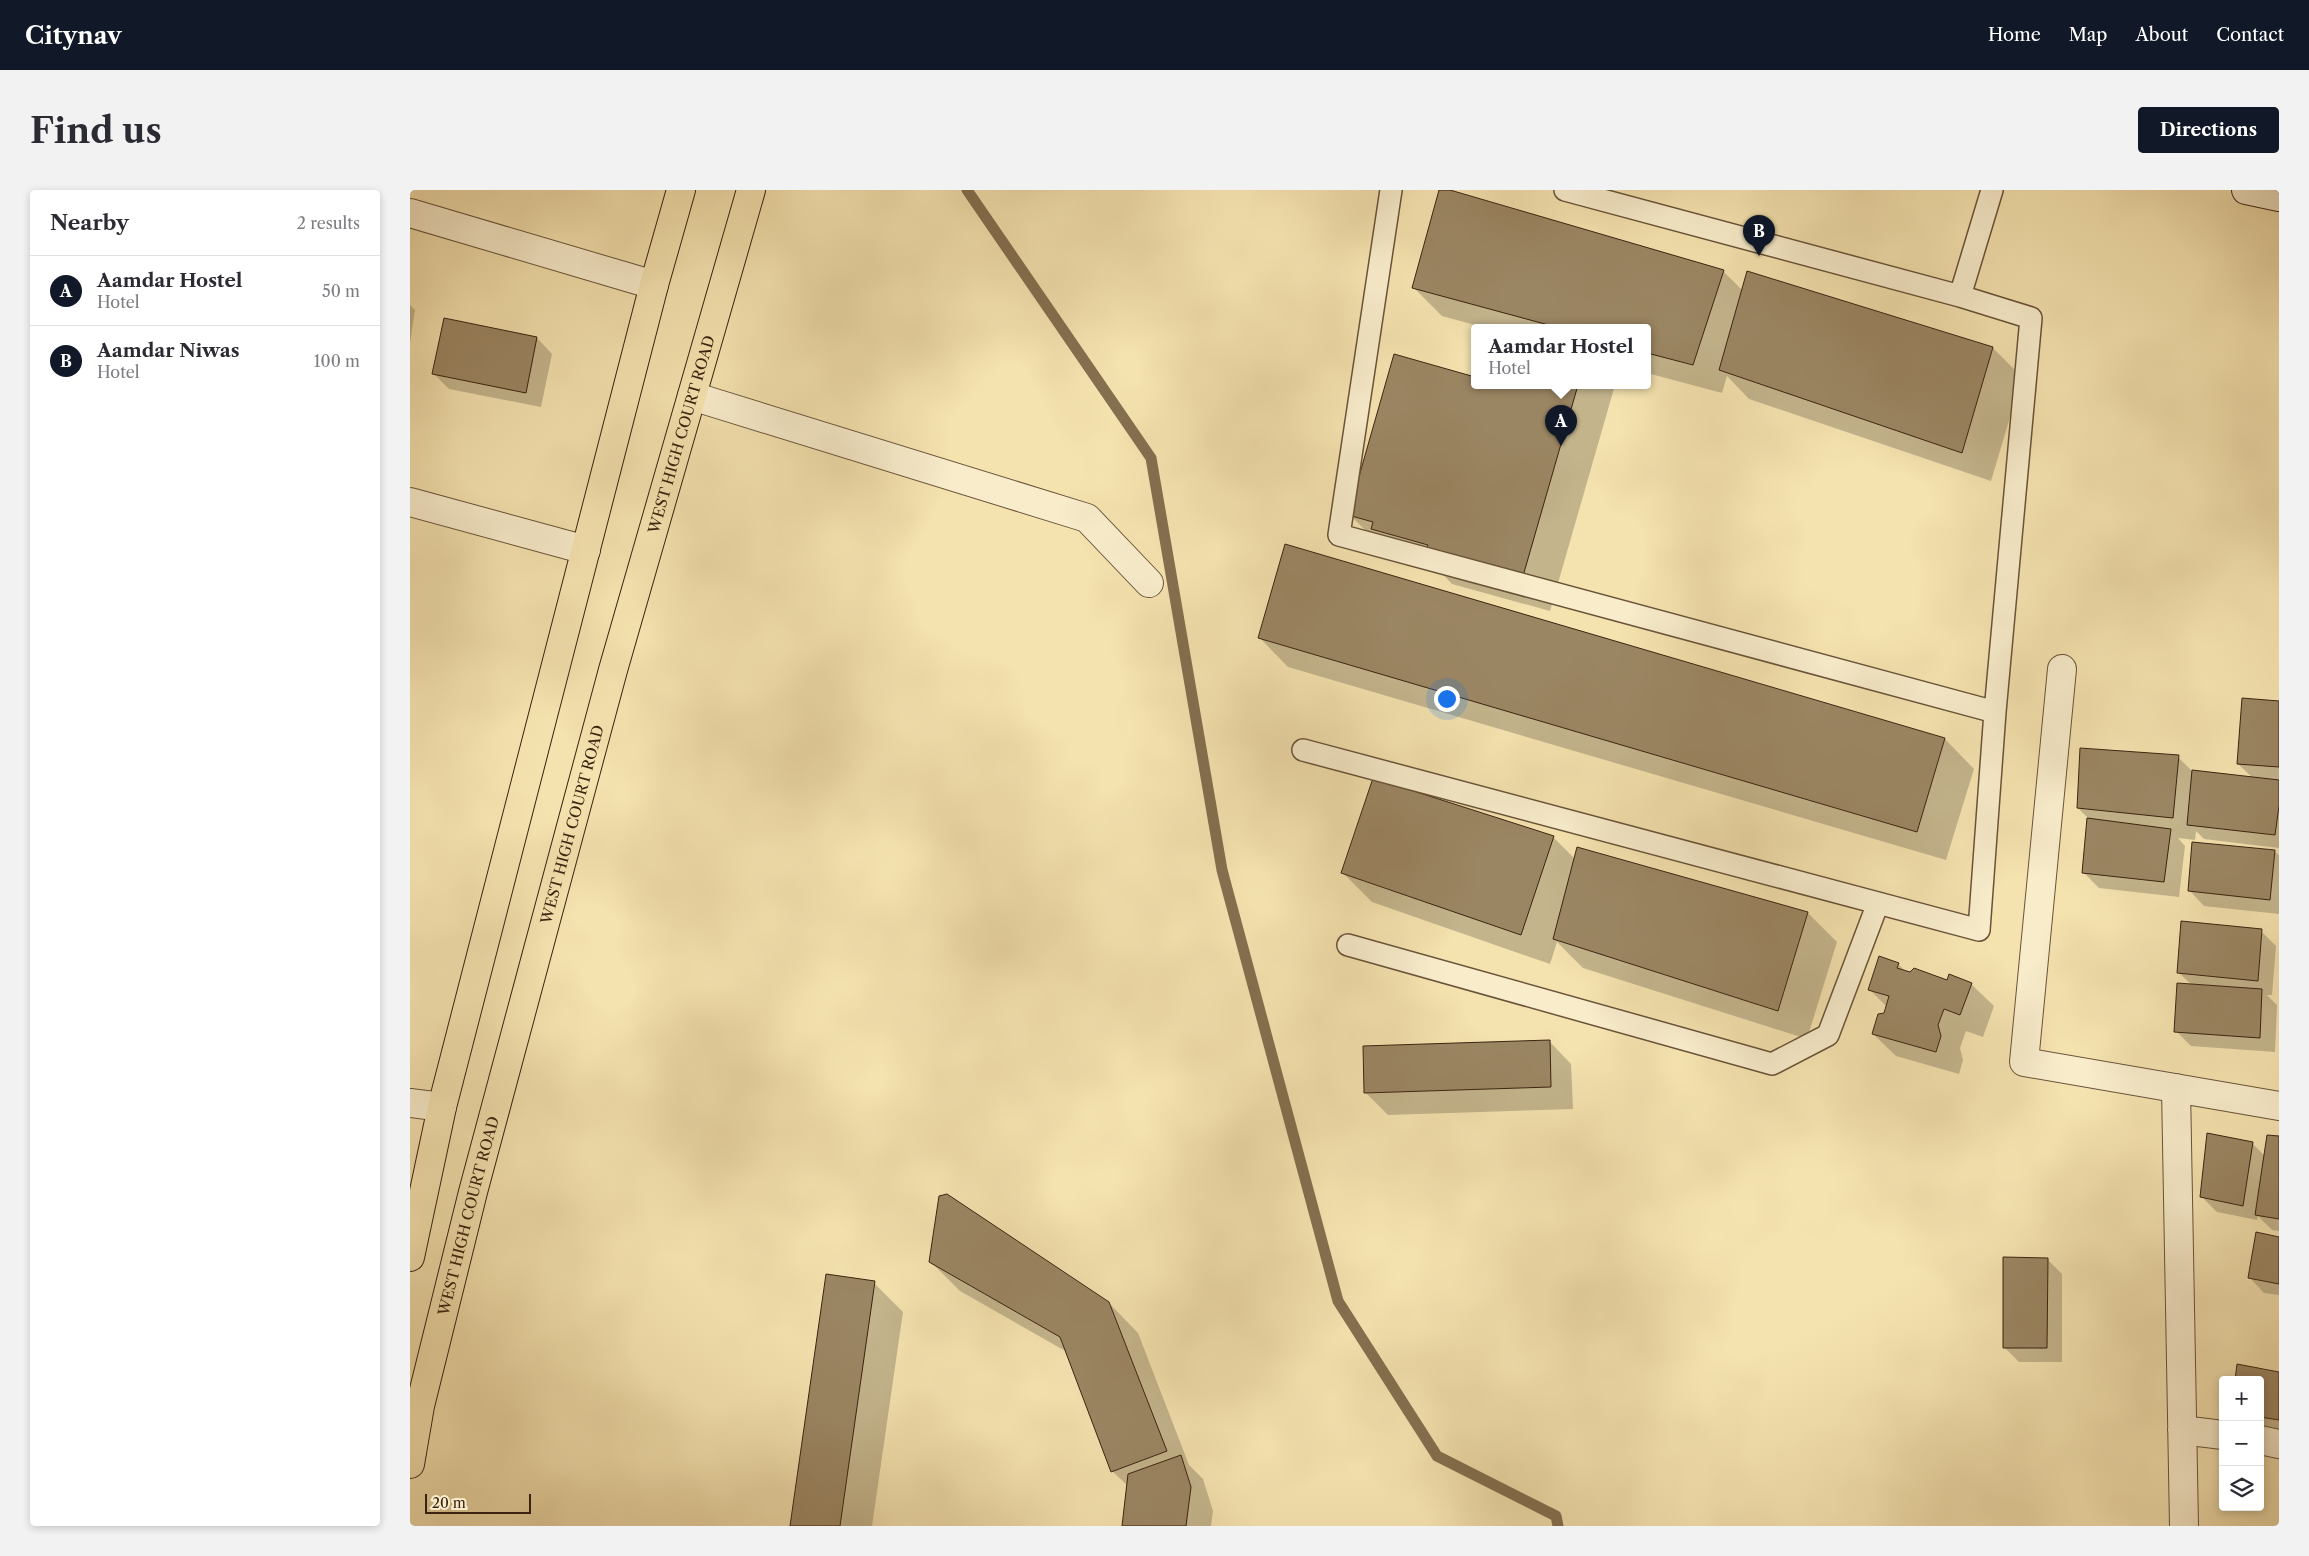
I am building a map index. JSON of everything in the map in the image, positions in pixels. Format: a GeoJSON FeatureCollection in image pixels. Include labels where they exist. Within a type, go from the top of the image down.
{"type":"FeatureCollection","features":[{"type":"Feature","properties":{"kind":"main road"},"geometry":{"type":"LineString","coordinates":[[410,1257],[442,1108],[654,285],[681,190]]}},
{"type":"Feature","properties":{"kind":"main road","name":"WEST HIGH COURT ROAD"},"geometry":{"type":"LineString","coordinates":[[410,1464],[420,1406],[473,1192],[610,680],[751,190]]}},
{"type":"Feature","properties":{"kind":"street"},"geometry":{"type":"LineString","coordinates":[[2246,190],[2279,197]]}},
{"type":"Feature","properties":{"kind":"street"},"geometry":{"type":"LineString","coordinates":[[410,213],[654,285]]}},
{"type":"Feature","properties":{"kind":"street"},"geometry":{"type":"LineString","coordinates":[[692,396],[1087,518],[1150,583]]}},
{"type":"Feature","properties":{"kind":"street"},"geometry":{"type":"LineString","coordinates":[[410,502],[586,550]]}},
{"type":"Feature","properties":{"kind":"street"},"geometry":{"type":"LineString","coordinates":[[2062,668],[2024,1062],[2279,1106]]}},
{"type":"Feature","properties":{"kind":"street"},"geometry":{"type":"LineString","coordinates":[[2176,1088],[2184,1526]]}},
{"type":"Feature","properties":{"kind":"street"},"geometry":{"type":"LineString","coordinates":[[410,1103],[442,1108]]}},
{"type":"Feature","properties":{"kind":"street"},"geometry":{"type":"LineString","coordinates":[[2182,1430],[2219,1435]]}},
{"type":"Feature","properties":{"kind":"street"},"geometry":{"type":"LineString","coordinates":[[2264,1441],[2279,1444]]}},
{"type":"Feature","properties":{"kind":"lane"},"geometry":{"type":"LineString","coordinates":[[1391,190],[1339,535],[1995,712]]}},
{"type":"Feature","properties":{"kind":"lane"},"geometry":{"type":"LineString","coordinates":[[1303,750],[1978,930],[1995,712],[2031,318],[1960,296],[1565,190]]}},
{"type":"Feature","properties":{"kind":"lane"},"geometry":{"type":"LineString","coordinates":[[1960,296],[1992,190]]}},
{"type":"Feature","properties":{"kind":"lane"},"geometry":{"type":"LineString","coordinates":[[1348,945],[1772,1064],[1828,1035],[1878,903]]}},
{"type":"Feature","properties":{"kind":"building"},"geometry":{"type":"Polygon","coordinates":[[[1439,190],[1450,190],[1724,270],[1693,365],[1651,354],[1651,324],[1545,324],[1412,288],[1439,190]]]}},
{"type":"Feature","properties":{"kind":"building"},"geometry":{"type":"Polygon","coordinates":[[[1747,271],[1993,347],[1962,453],[1719,370],[1747,271]]]}},
{"type":"Feature","properties":{"kind":"building"},"geometry":{"type":"Polygon","coordinates":[[[444,318],[537,337],[526,393],[432,374],[444,318]]]}},
{"type":"Feature","properties":{"kind":"building"},"geometry":{"type":"Polygon","coordinates":[[[1394,354],[1471,376],[1471,389],[1577,389],[1521,583],[1422,555],[1428,545],[1371,529],[1373,522],[1348,515],[1394,354]]]}},
{"type":"Feature","properties":{"kind":"building"},"geometry":{"type":"Polygon","coordinates":[[[1285,544],[1945,738],[1917,832],[1258,638],[1285,544]]]}},
{"type":"Feature","properties":{"kind":"building"},"geometry":{"type":"Polygon","coordinates":[[[2242,698],[2279,701],[2279,767],[2237,764],[2242,698]]]}},
{"type":"Feature","properties":{"kind":"building"},"geometry":{"type":"Polygon","coordinates":[[[2080,748],[2179,755],[2173,818],[2077,808],[2080,748]]]}},
{"type":"Feature","properties":{"kind":"building"},"geometry":{"type":"Polygon","coordinates":[[[2192,770],[2279,780],[2279,806],[2275,835],[2187,825],[2192,770]]]}},
{"type":"Feature","properties":{"kind":"building"},"geometry":{"type":"Polygon","coordinates":[[[1373,778],[1554,836],[1521,935],[1341,873],[1373,778]]]}},
{"type":"Feature","properties":{"kind":"building"},"geometry":{"type":"Polygon","coordinates":[[[2087,818],[2171,829],[2164,882],[2082,873],[2087,818]]]}},
{"type":"Feature","properties":{"kind":"building"},"geometry":{"type":"Polygon","coordinates":[[[2192,842],[2275,850],[2270,900],[2188,891],[2192,842]]]}},
{"type":"Feature","properties":{"kind":"building"},"geometry":{"type":"Polygon","coordinates":[[[1577,847],[1808,912],[1778,1011],[1553,939],[1577,847]]]}},
{"type":"Feature","properties":{"kind":"building"},"geometry":{"type":"Polygon","coordinates":[[[2181,921],[2262,929],[2258,981],[2177,973],[2181,921]]]}},
{"type":"Feature","properties":{"kind":"building"},"geometry":{"type":"Polygon","coordinates":[[[1879,956],[1899,963],[1897,968],[1910,972],[1914,968],[1947,980],[1949,974],[1972,983],[1960,1015],[1944,1009],[1938,1025],[1941,1036],[1936,1052],[1872,1034],[1878,1014],[1884,1013],[1889,996],[1868,990],[1879,956]]]}},
{"type":"Feature","properties":{"kind":"building"},"geometry":{"type":"Polygon","coordinates":[[[2177,983],[2262,989],[2260,1038],[2174,1032],[2177,983]]]}},
{"type":"Feature","properties":{"kind":"building"},"geometry":{"type":"Polygon","coordinates":[[[1550,1040],[1551,1087],[1364,1093],[1363,1046],[1550,1040]]]}},
{"type":"Feature","properties":{"kind":"building"},"geometry":{"type":"Polygon","coordinates":[[[2207,1133],[2253,1142],[2243,1206],[2200,1197],[2207,1133]]]}},
{"type":"Feature","properties":{"kind":"building"},"geometry":{"type":"Polygon","coordinates":[[[2267,1135],[2279,1136],[2279,1219],[2255,1215],[2267,1135]]]}},
{"type":"Feature","properties":{"kind":"building"},"geometry":{"type":"Polygon","coordinates":[[[947,1194],[1109,1302],[1167,1451],[1111,1472],[1060,1337],[929,1262],[939,1196],[947,1194]]]}},
{"type":"Feature","properties":{"kind":"building"},"geometry":{"type":"Polygon","coordinates":[[[2256,1232],[2279,1237],[2279,1284],[2248,1278],[2256,1232]]]}},
{"type":"Feature","properties":{"kind":"building"},"geometry":{"type":"Polygon","coordinates":[[[2003,1257],[2048,1258],[2047,1348],[2003,1348],[2003,1257]]]}},
{"type":"Feature","properties":{"kind":"building"},"geometry":{"type":"Polygon","coordinates":[[[826,1274],[875,1281],[840,1526],[790,1526],[826,1274]]]}},
{"type":"Feature","properties":{"kind":"building"},"geometry":{"type":"Polygon","coordinates":[[[2237,1364],[2279,1372],[2279,1420],[2264,1418],[2264,1376],[2236,1376],[2237,1364]]]}},
{"type":"Feature","properties":{"kind":"building"},"geometry":{"type":"Polygon","coordinates":[[[1181,1455],[1191,1487],[1186,1526],[1122,1526],[1128,1474],[1181,1455]]]}},
{"type":"Feature","properties":{"kind":"waterway"},"geometry":{"type":"LineString","coordinates":[[967,190],[1151,458],[1222,870],[1338,1301],[1437,1456],[1556,1516],[1558,1526]]}},
{"type":"Feature","properties":{"kind":"place","name":"Aamdar Niwas"},"geometry":{"type":"Point","coordinates":[1759,256]}},
{"type":"Feature","properties":{"kind":"place","name":"Aamdar Hostel"},"geometry":{"type":"Point","coordinates":[1561,446]}}]}
